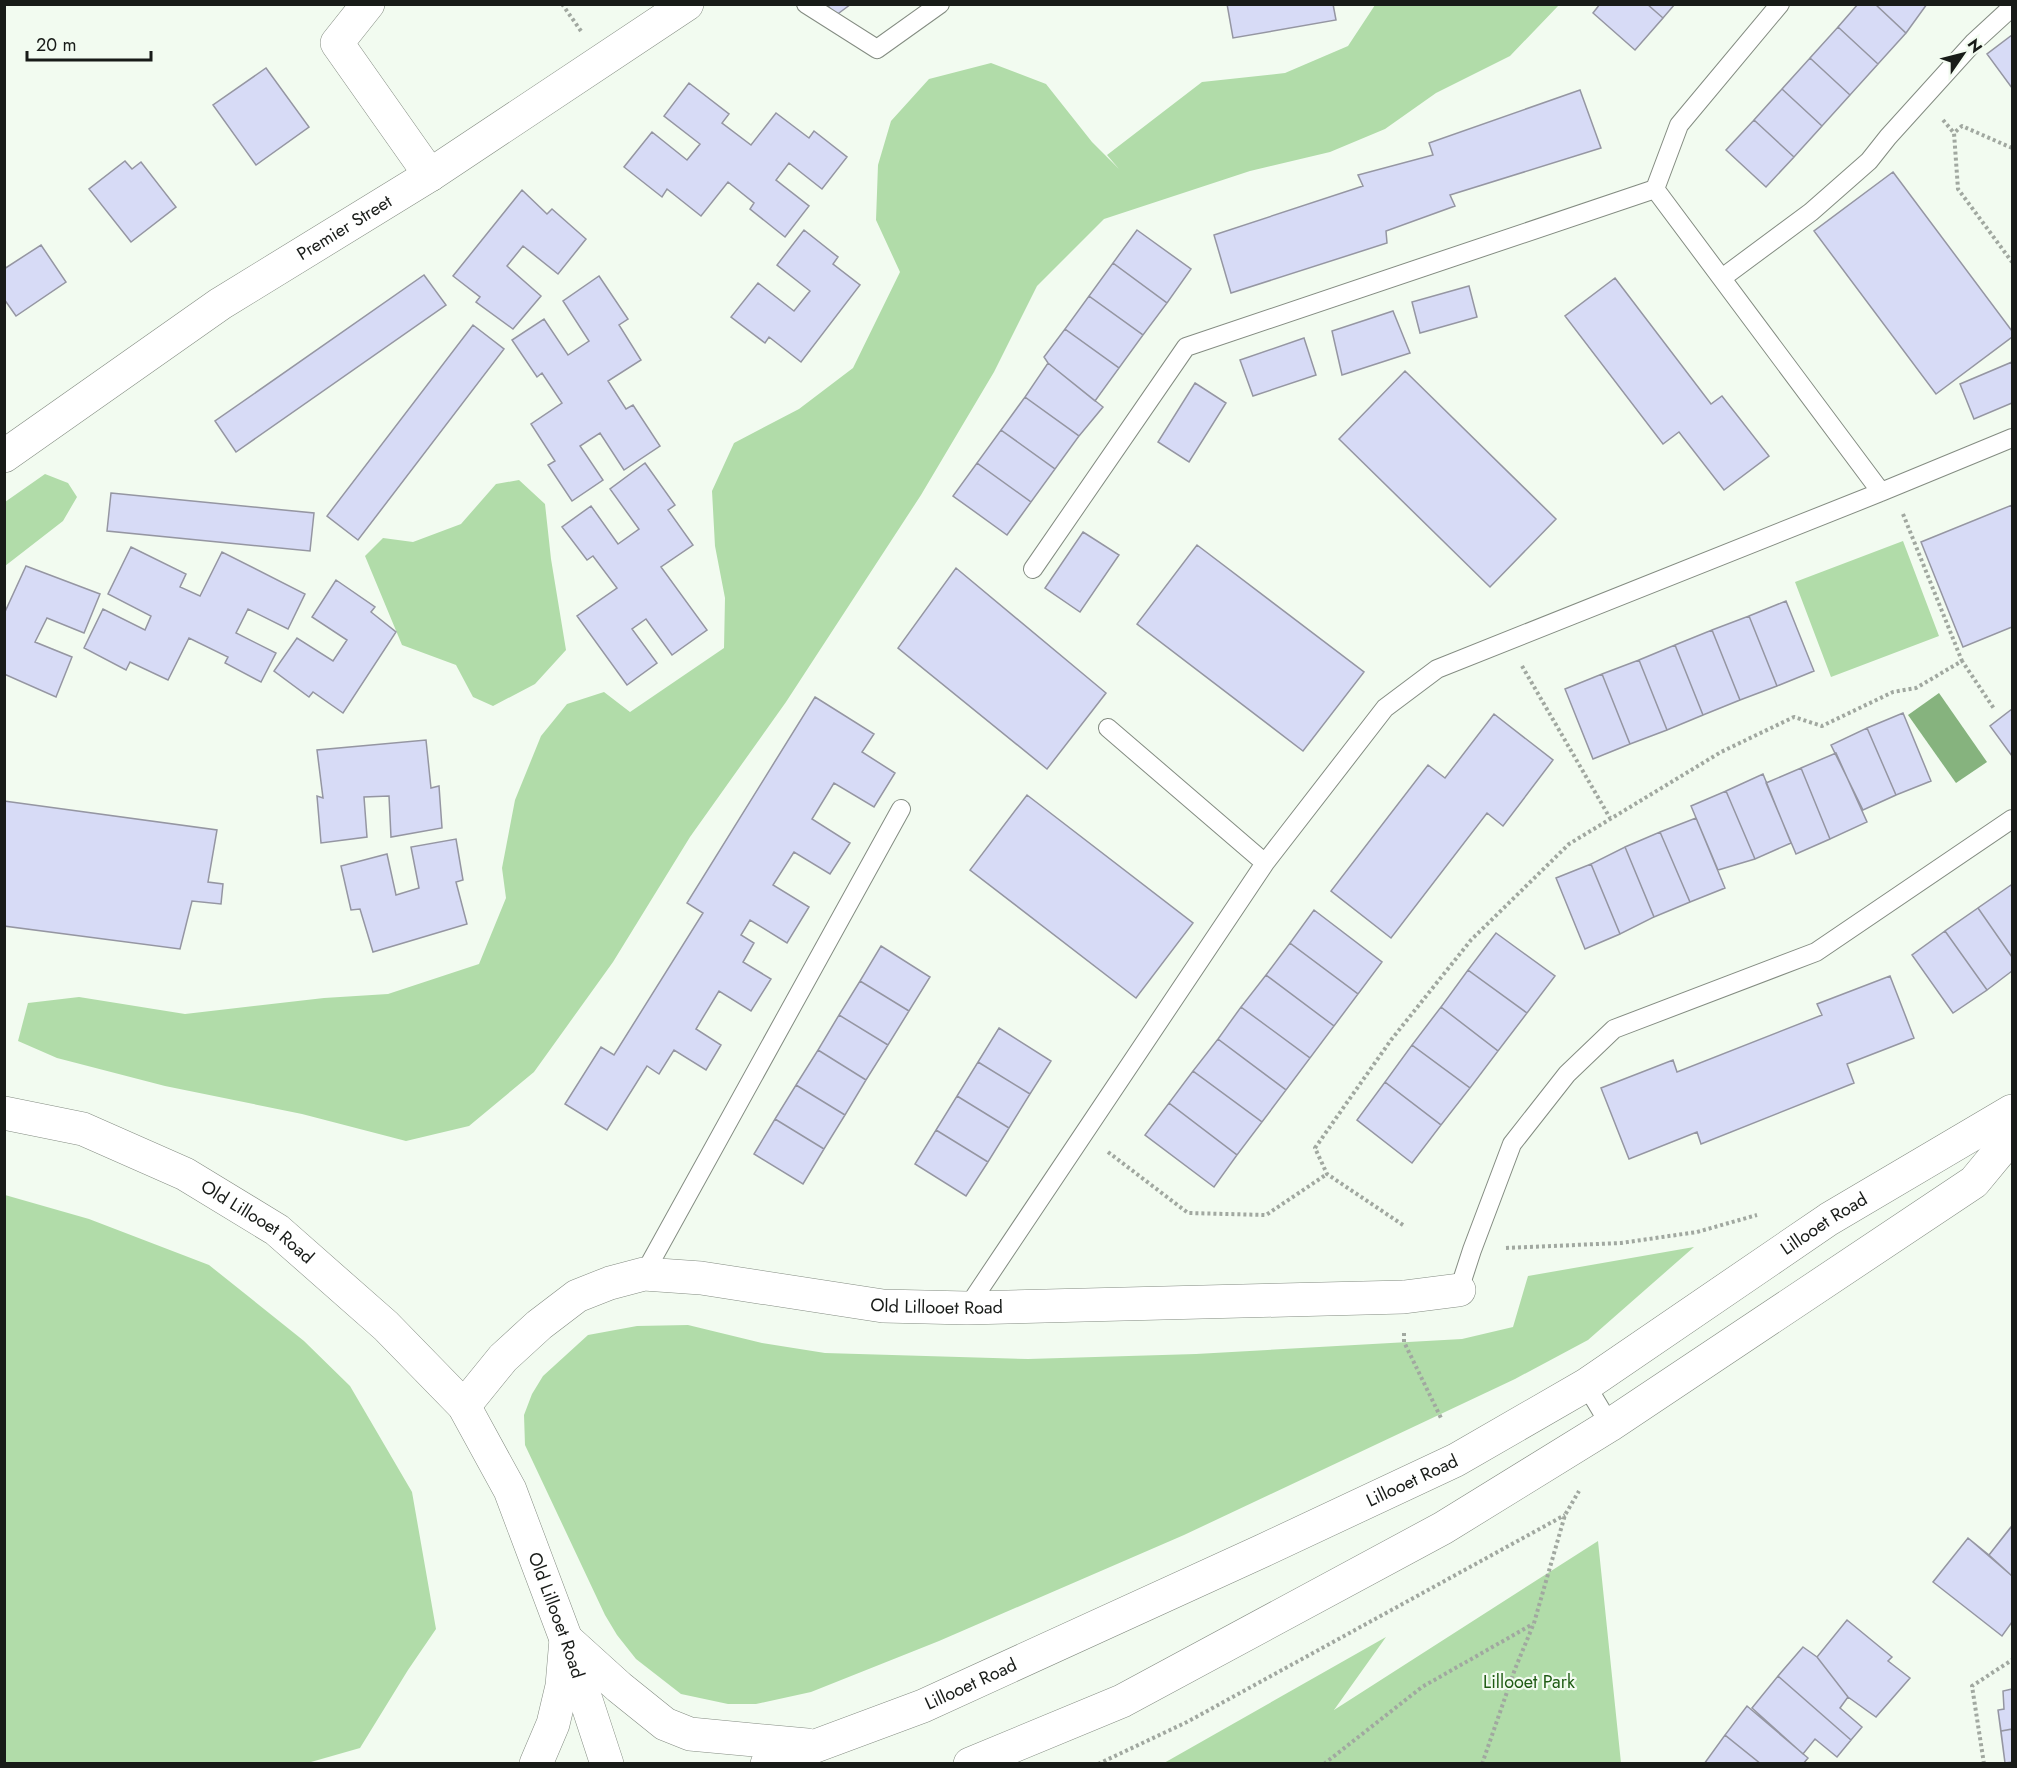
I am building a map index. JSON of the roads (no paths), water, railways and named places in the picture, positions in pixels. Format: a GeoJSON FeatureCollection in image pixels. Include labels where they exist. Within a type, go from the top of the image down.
{"type":"FeatureCollection","features":[{"type":"Feature","properties":{"kind":"street"},"geometry":{"type":"LineString","coordinates":[[368,4],[337,43],[429,175]]}},
{"type":"Feature","properties":{"kind":"street","name":"Premier Street"},"geometry":{"type":"LineString","coordinates":[[4,456],[220,304],[429,175],[687,4]]}},
{"type":"Feature","properties":{"kind":"street","name":"Lillooet Road"},"geometry":{"type":"LineString","coordinates":[[766,1764],[923,1706],[1456,1460],[1586,1385],[1829,1219],[2013,1111]]}},
{"type":"Feature","properties":{"kind":"street","name":"Old Lillooet Road"},"geometry":{"type":"LineString","coordinates":[[4,1113],[93,1134],[186,1174],[277,1230],[386,1326],[465,1406],[510,1490],[566,1639],[607,1764]]}},
{"type":"Feature","properties":{"kind":"street"},"geometry":{"type":"LineString","coordinates":[[970,1764],[1122,1701],[1443,1528],[1610,1425],[1974,1182],[2013,1136]]}},
{"type":"Feature","properties":{"kind":"street","name":"Old Lillooet Road"},"geometry":{"type":"LineString","coordinates":[[465,1406],[504,1358],[539,1325],[577,1296],[610,1283],[644,1274],[701,1278],[883,1306],[967,1308],[1404,1297],[1459,1290]]}},
{"type":"Feature","properties":{"kind":"street"},"geometry":{"type":"LineString","coordinates":[[566,1639],[619,1687],[665,1724],[690,1734],[817,1746]]}},
{"type":"Feature","properties":{"kind":"street"},"geometry":{"type":"LineString","coordinates":[[536,1764],[553,1724],[562,1686],[566,1639]]}},
{"type":"Feature","properties":{"kind":"lane"},"geometry":{"type":"LineString","coordinates":[[806,4],[877,49],[940,4]]}},
{"type":"Feature","properties":{"kind":"lane"},"geometry":{"type":"LineString","coordinates":[[1655,189],[1679,125],[1780,4]]}},
{"type":"Feature","properties":{"kind":"lane"},"geometry":{"type":"LineString","coordinates":[[1722,278],[1811,212],[1869,161],[1974,42],[2013,7]]}},
{"type":"Feature","properties":{"kind":"lane"},"geometry":{"type":"LineString","coordinates":[[1655,189],[1887,490]]}},
{"type":"Feature","properties":{"kind":"lane"},"geometry":{"type":"LineString","coordinates":[[1033,569],[1186,347],[1655,189]]}},
{"type":"Feature","properties":{"kind":"lane"},"geometry":{"type":"LineString","coordinates":[[967,1308],[1265,863],[1385,708],[1437,669],[2013,438]]}},
{"type":"Feature","properties":{"kind":"lane"},"geometry":{"type":"LineString","coordinates":[[1108,728],[1265,863]]}},
{"type":"Feature","properties":{"kind":"lane"},"geometry":{"type":"LineString","coordinates":[[644,1274],[901,809]]}},
{"type":"Feature","properties":{"kind":"lane"},"geometry":{"type":"LineString","coordinates":[[1459,1290],[1512,1144],[1567,1074],[1614,1029],[1816,952],[2013,819]]}},
{"type":"Feature","properties":{"kind":"lane"},"geometry":{"type":"LineString","coordinates":[[1586,1385],[1610,1425]]}},
{"type":"Feature","properties":{"kind":"park label","name":"Lillooet Park"},"geometry":{"type":"Point","coordinates":[1529,1682]}}]}
